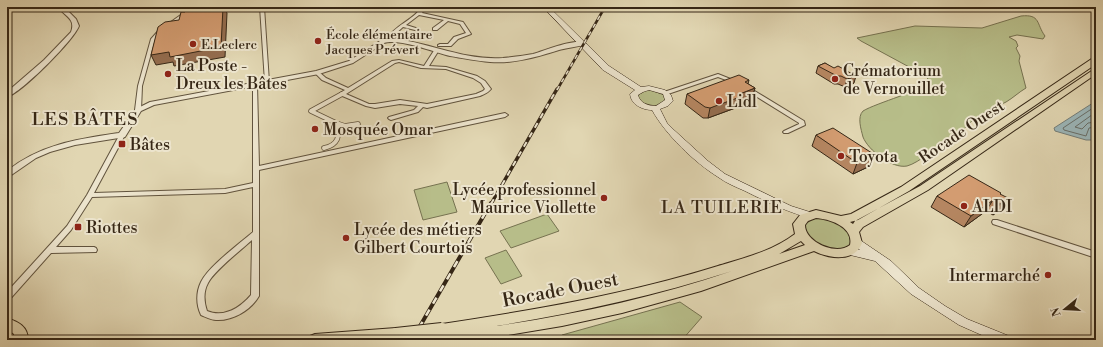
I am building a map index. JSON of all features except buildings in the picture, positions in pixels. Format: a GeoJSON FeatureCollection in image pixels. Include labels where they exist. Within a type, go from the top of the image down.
{"type":"FeatureCollection","features":[{"type":"Feature","properties":{"kind":"main road"},"geometry":{"type":"LineString","coordinates":[[546,7],[609,70],[640,90]]}},
{"type":"Feature","properties":{"kind":"main road","name":"Rocade Ouest"},"geometry":{"type":"LineString","coordinates":[[840,220],[854,217],[905,189],[1096,60]]}},
{"type":"Feature","properties":{"kind":"main road","name":"Rocade Ouest"},"geometry":{"type":"LineString","coordinates":[[850,251],[854,248],[855,236],[859,224],[924,188],[1096,70]]}},
{"type":"Feature","properties":{"kind":"main road"},"geometry":{"type":"LineString","coordinates":[[654,88],[666,93],[670,99],[668,104],[655,108],[644,106],[635,100],[634,94],[640,90],[654,88]]}},
{"type":"Feature","properties":{"kind":"main road"},"geometry":{"type":"LineString","coordinates":[[655,108],[664,124],[671,132],[699,158],[722,176],[788,208],[810,215],[824,215],[840,220],[876,257],[887,264],[915,291],[963,322],[1005,340]]}},
{"type":"Feature","properties":{"kind":"main road"},"geometry":{"type":"LineString","coordinates":[[788,208],[814,247],[825,252],[836,254],[850,251],[876,257]]}},
{"type":"Feature","properties":{"kind":"main road","name":"Rocade Ouest"},"geometry":{"type":"LineString","coordinates":[[441,334],[602,302],[720,270],[792,244],[800,228],[810,215]]}},
{"type":"Feature","properties":{"kind":"main road","name":"Rocade Ouest"},"geometry":{"type":"LineString","coordinates":[[315,340],[396,334],[441,334],[534,326],[582,317],[641,303],[715,281],[798,251],[814,247]]}},
{"type":"Feature","properties":{"kind":"main road"},"geometry":{"type":"LineString","coordinates":[[7,324],[19,329],[22,335],[21,340]]}},
{"type":"Feature","properties":{"kind":"street"},"geometry":{"type":"LineString","coordinates":[[7,95],[72,35],[76,25],[72,17],[61,7]]}},
{"type":"Feature","properties":{"kind":"street"},"geometry":{"type":"LineString","coordinates":[[7,297],[69,228],[90,195],[122,135],[138,110],[140,86],[153,39],[195,7]]}},
{"type":"Feature","properties":{"kind":"street"},"geometry":{"type":"LineString","coordinates":[[262,7],[267,82]]}},
{"type":"Feature","properties":{"kind":"street"},"geometry":{"type":"LineString","coordinates":[[388,40],[390,36],[419,14],[424,7]]}},
{"type":"Feature","properties":{"kind":"street"},"geometry":{"type":"LineString","coordinates":[[577,7],[587,10],[592,7]]}},
{"type":"Feature","properties":{"kind":"street"},"geometry":{"type":"LineString","coordinates":[[419,14],[462,23],[469,34],[456,38],[449,45],[438,48],[426,67]]}},
{"type":"Feature","properties":{"kind":"street"},"geometry":{"type":"LineString","coordinates":[[435,29],[447,20]]}},
{"type":"Feature","properties":{"kind":"street"},"geometry":{"type":"LineString","coordinates":[[404,26],[417,30]]}},
{"type":"Feature","properties":{"kind":"street"},"geometry":{"type":"LineString","coordinates":[[568,46],[572,33]]}},
{"type":"Feature","properties":{"kind":"street"},"geometry":{"type":"LineString","coordinates":[[138,110],[152,103],[317,73],[351,62],[378,44],[388,40],[438,48],[474,58],[502,60],[533,56],[580,41]]}},
{"type":"Feature","properties":{"kind":"street"},"geometry":{"type":"LineString","coordinates":[[342,94],[375,106],[400,102],[422,105],[439,104],[478,95],[485,92],[488,88],[483,82],[475,77],[446,68],[426,67],[404,61],[394,62],[349,90],[311,111],[336,124],[345,126],[358,124]]}},
{"type":"Feature","properties":{"kind":"street"},"geometry":{"type":"LineString","coordinates":[[317,73],[324,79],[349,90]]}},
{"type":"Feature","properties":{"kind":"street"},"geometry":{"type":"LineString","coordinates":[[666,93],[718,75],[740,84]]}},
{"type":"Feature","properties":{"kind":"street"},"geometry":{"type":"LineString","coordinates":[[255,84],[256,184],[256,233],[255,296],[244,308],[233,314],[208,316],[204,313],[201,305],[204,282],[256,233]]}},
{"type":"Feature","properties":{"kind":"street"},"geometry":{"type":"LineString","coordinates":[[745,87],[802,122],[802,125],[786,132]]}},
{"type":"Feature","properties":{"kind":"street"},"geometry":{"type":"LineString","coordinates":[[391,118],[416,111],[422,105]]}},
{"type":"Feature","properties":{"kind":"street"},"geometry":{"type":"LineString","coordinates":[[255,169],[505,115]]}},
{"type":"Feature","properties":{"kind":"street"},"geometry":{"type":"LineString","coordinates":[[324,148],[331,147],[337,141],[339,133],[336,124]]}},
{"type":"Feature","properties":{"kind":"street"},"geometry":{"type":"LineString","coordinates":[[7,175],[24,160],[47,150],[70,144],[122,135]]}},
{"type":"Feature","properties":{"kind":"street"},"geometry":{"type":"LineString","coordinates":[[90,195],[225,191],[256,184]]}},
{"type":"Feature","properties":{"kind":"street"},"geometry":{"type":"LineString","coordinates":[[995,222],[1096,255]]}},
{"type":"Feature","properties":{"kind":"street"},"geometry":{"type":"LineString","coordinates":[[49,250],[94,250]]}},
{"type":"Feature","properties":{"kind":"green space"},"geometry":{"type":"Polygon","coordinates":[[[1021,16],[1035,18],[1045,36],[1043,39],[1017,35],[1009,37],[1016,41],[1018,46],[1016,48],[1020,56],[1019,61],[1026,88],[1006,102],[974,119],[952,137],[912,164],[907,166],[894,165],[875,153],[863,137],[860,116],[863,111],[909,93],[929,82],[927,77],[924,75],[857,38],[915,26],[982,28],[1021,16]]]}},
{"type":"Feature","properties":{"kind":"green space"},"geometry":{"type":"Polygon","coordinates":[[[651,90],[664,95],[665,101],[655,106],[642,103],[638,95],[645,91],[651,90]]]}},
{"type":"Feature","properties":{"kind":"green space"},"geometry":{"type":"Polygon","coordinates":[[[447,182],[457,212],[423,220],[414,190],[447,182]]]}},
{"type":"Feature","properties":{"kind":"green space"},"geometry":{"type":"Polygon","coordinates":[[[547,214],[559,231],[511,248],[500,231],[547,214]]]}},
{"type":"Feature","properties":{"kind":"green space"},"geometry":{"type":"Polygon","coordinates":[[[815,218],[831,220],[840,225],[852,236],[851,246],[838,251],[814,244],[804,228],[805,224],[815,218]]]}},
{"type":"Feature","properties":{"kind":"green space"},"geometry":{"type":"Polygon","coordinates":[[[506,250],[522,276],[501,284],[485,258],[506,250]]]}},
{"type":"Feature","properties":{"kind":"green space"},"geometry":{"type":"Polygon","coordinates":[[[680,302],[702,317],[682,340],[558,340],[562,335],[680,302]]]}},
{"type":"Feature","properties":{"kind":"water"},"geometry":{"type":"Polygon","coordinates":[[[1096,101],[1096,131],[1092,131],[1093,140],[1086,140],[1055,131],[1054,128],[1096,101]]]}},
{"type":"Feature","properties":{"kind":"railway"},"geometry":{"type":"LineString","coordinates":[[557,90],[605,7]]}},
{"type":"Feature","properties":{"kind":"railway"},"geometry":{"type":"LineString","coordinates":[[491,204],[557,89]]}},
{"type":"Feature","properties":{"kind":"railway"},"geometry":{"type":"LineString","coordinates":[[412,340],[491,203]]}},
{"type":"Feature","properties":{"kind":"place","name":"École élémentaire Jacques Prévert"},"geometry":{"type":"Point","coordinates":[318,41]}},
{"type":"Feature","properties":{"kind":"place","name":"E.Leclerc"},"geometry":{"type":"Point","coordinates":[193,44]}},
{"type":"Feature","properties":{"kind":"place","name":"La Poste - Dreux les Bâtes"},"geometry":{"type":"Point","coordinates":[168,74]}},
{"type":"Feature","properties":{"kind":"place","name":"Crématorium de Vernouillet"},"geometry":{"type":"Point","coordinates":[835,79]}},
{"type":"Feature","properties":{"kind":"place","name":"Lidl"},"geometry":{"type":"Point","coordinates":[719,101]}},
{"type":"Feature","properties":{"kind":"place","name":"Mosquée Omar"},"geometry":{"type":"Point","coordinates":[315,129]}},
{"type":"Feature","properties":{"kind":"place","name":"Bâtes"},"geometry":{"type":"Point","coordinates":[122,144]}},
{"type":"Feature","properties":{"kind":"place","name":"Toyota"},"geometry":{"type":"Point","coordinates":[841,156]}},
{"type":"Feature","properties":{"kind":"place","name":"Lycée professionnel Maurice Viollette"},"geometry":{"type":"Point","coordinates":[604,198]}},
{"type":"Feature","properties":{"kind":"place","name":"ALDI"},"geometry":{"type":"Point","coordinates":[964,206]}},
{"type":"Feature","properties":{"kind":"place","name":"Riottes"},"geometry":{"type":"Point","coordinates":[78,227]}},
{"type":"Feature","properties":{"kind":"place","name":"Lycée des métiers Gilbert Courtois"},"geometry":{"type":"Point","coordinates":[346,238]}},
{"type":"Feature","properties":{"kind":"place","name":"Intermarché"},"geometry":{"type":"Point","coordinates":[1048,275]}},
{"type":"Feature","properties":{"kind":"district","name":"LES BÂTES"},"geometry":{"type":"Point","coordinates":[85,119]}},
{"type":"Feature","properties":{"kind":"district","name":"LA TUILERIE"},"geometry":{"type":"Point","coordinates":[722,207]}}]}
